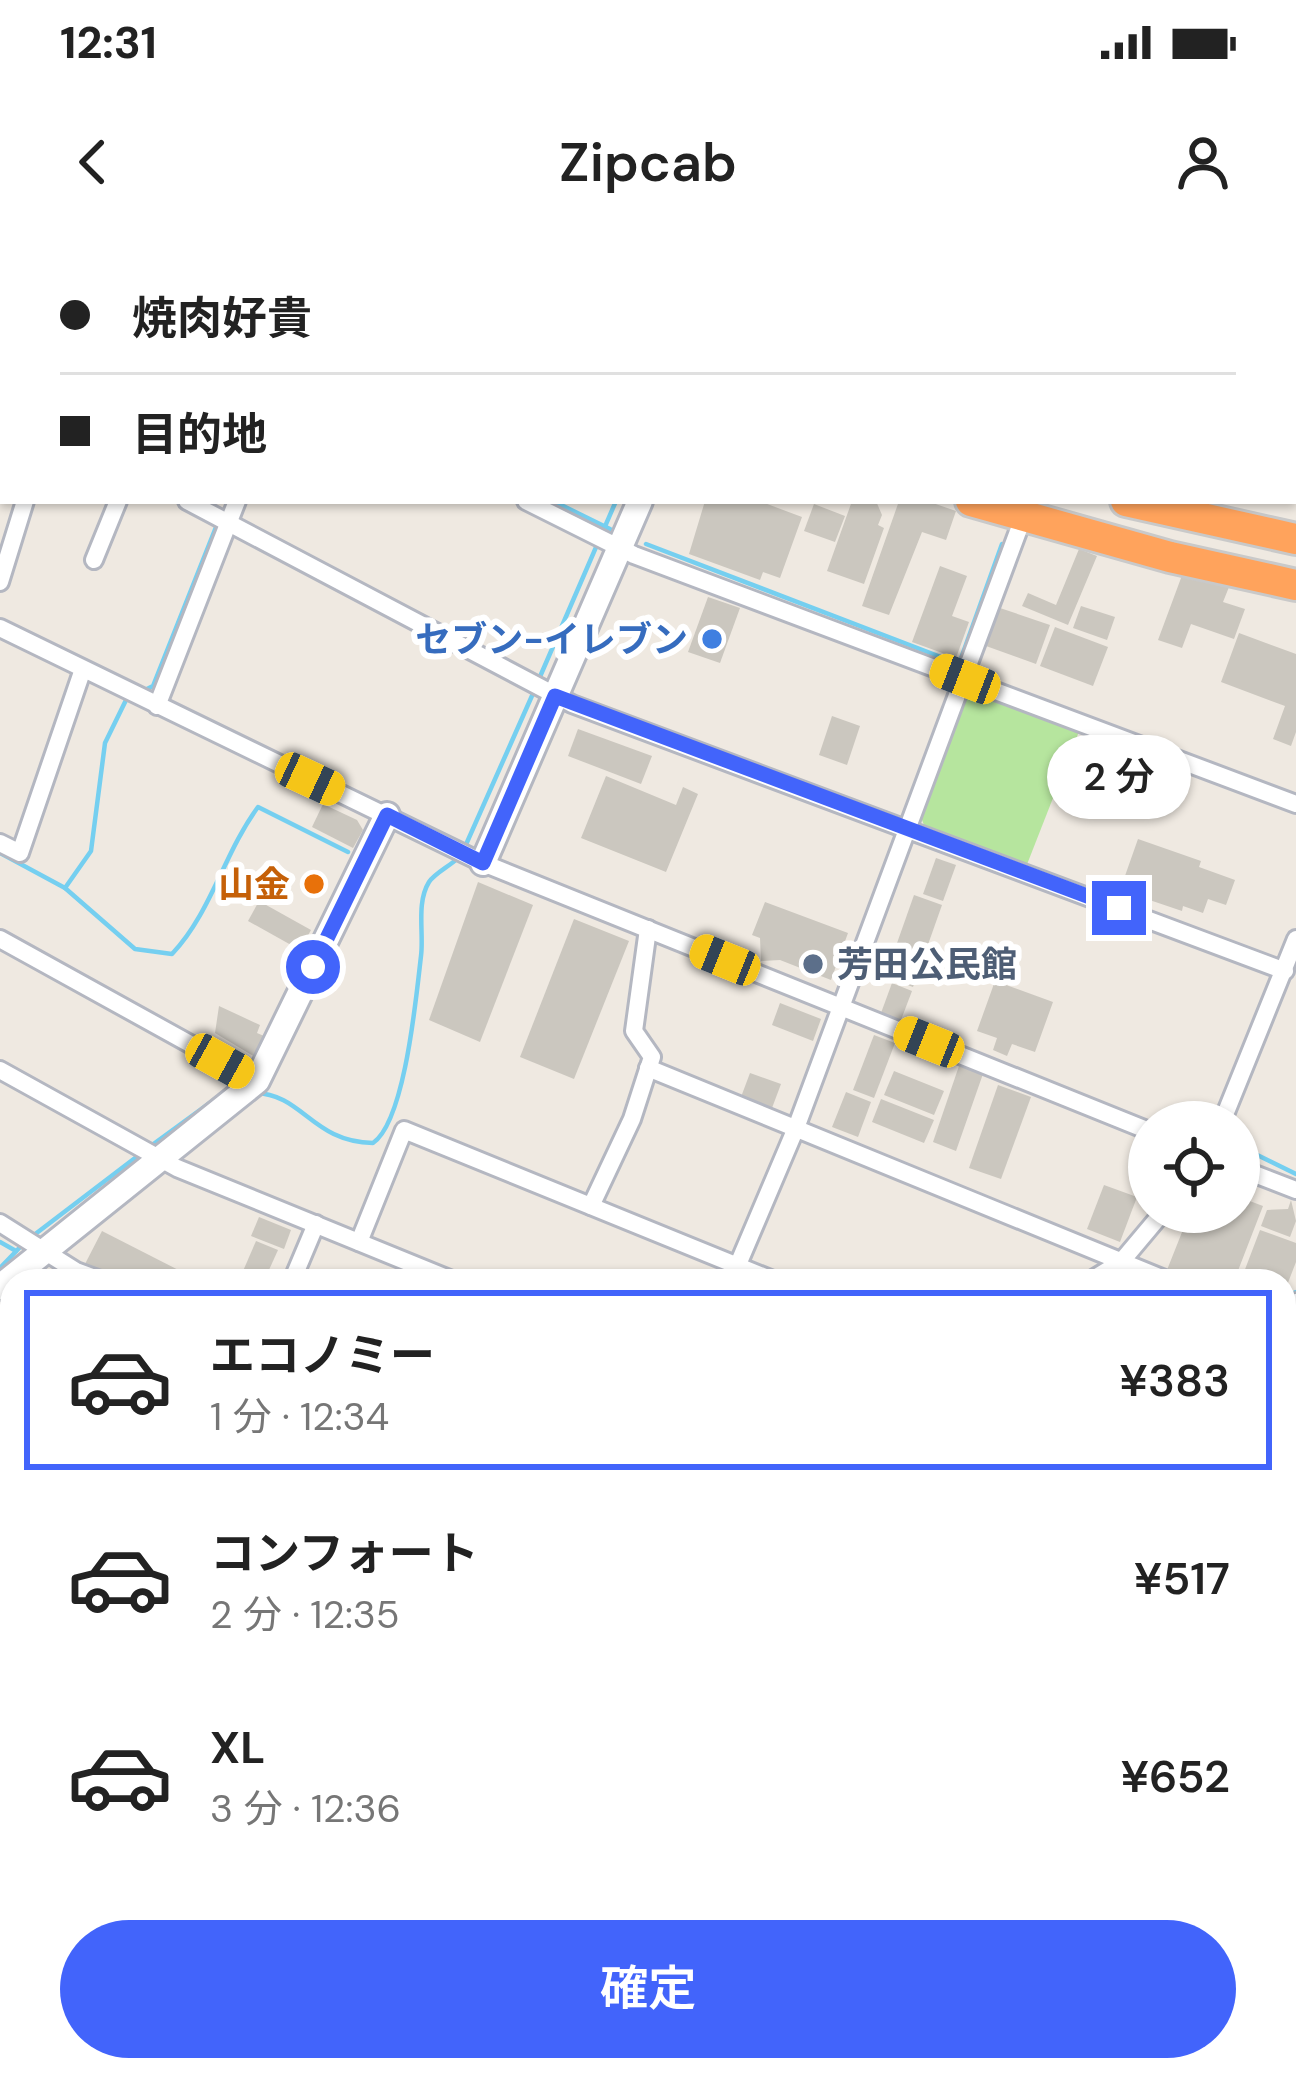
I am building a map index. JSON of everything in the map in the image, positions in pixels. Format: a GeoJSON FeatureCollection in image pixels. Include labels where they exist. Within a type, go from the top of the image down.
{"type":"FeatureCollection","features":[{"type":"Feature","properties":{"kind":"highway"},"geometry":{"type":"LineString","coordinates":[[994,504],[1296,563]]}},
{"type":"Feature","properties":{"kind":"highway"},"geometry":{"type":"LineString","coordinates":[[1139,504],[1296,539]]}},
{"type":"Feature","properties":{"kind":"highway"},"geometry":{"type":"LineString","coordinates":[[1221,504],[1296,519]]}},
{"type":"Feature","properties":{"kind":"highway"},"geometry":{"type":"LineString","coordinates":[[1033,509],[1296,584]]}},
{"type":"Feature","properties":{"kind":"street"},"geometry":{"type":"LineString","coordinates":[[0,582],[24,504]]}},
{"type":"Feature","properties":{"kind":"street"},"geometry":{"type":"LineString","coordinates":[[94,560],[117,504]]}},
{"type":"Feature","properties":{"kind":"street"},"geometry":{"type":"LineString","coordinates":[[193,504],[542,690],[911,828],[1287,978]]}},
{"type":"Feature","properties":{"kind":"street"},"geometry":{"type":"LineString","coordinates":[[157,706],[222,520],[235,504]]}},
{"type":"Feature","properties":{"kind":"street"},"geometry":{"type":"LineString","coordinates":[[532,504],[607,542],[1296,804]]}},
{"type":"Feature","properties":{"kind":"street"},"geometry":{"type":"LineString","coordinates":[[468,856],[607,542],[638,504]]}},
{"type":"Feature","properties":{"kind":"street"},"geometry":{"type":"LineString","coordinates":[[736,1269],[796,1129],[1033,509]]}},
{"type":"Feature","properties":{"kind":"street"},"geometry":{"type":"LineString","coordinates":[[0,628],[468,856],[1128,1122]]}},
{"type":"Feature","properties":{"kind":"street"},"geometry":{"type":"LineString","coordinates":[[0,843],[20,853],[83,669]]}},
{"type":"Feature","properties":{"kind":"street"},"geometry":{"type":"LineString","coordinates":[[14,1269],[35,1242],[150,1154],[250,1088],[387,815]]}},
{"type":"Feature","properties":{"kind":"street"},"geometry":{"type":"LineString","coordinates":[[591,1206],[632,1119],[652,1057],[634,1031],[648,929]]}},
{"type":"Feature","properties":{"kind":"street"},"geometry":{"type":"LineString","coordinates":[[0,939],[250,1088]]}},
{"type":"Feature","properties":{"kind":"street"},"geometry":{"type":"LineString","coordinates":[[1231,1101],[1287,978],[1296,939]]}},
{"type":"Feature","properties":{"kind":"street"},"geometry":{"type":"LineString","coordinates":[[648,1068],[1139,1269]]}},
{"type":"Feature","properties":{"kind":"street"},"geometry":{"type":"LineString","coordinates":[[0,1070],[150,1154],[425,1269]]}},
{"type":"Feature","properties":{"kind":"street"},"geometry":{"type":"LineString","coordinates":[[358,1241],[404,1130],[591,1206],[725,1269]]}},
{"type":"Feature","properties":{"kind":"street"},"geometry":{"type":"LineString","coordinates":[[1260,1176],[1296,1190]]}},
{"type":"Feature","properties":{"kind":"street"},"geometry":{"type":"LineString","coordinates":[[0,1223],[75,1269]]}},
{"type":"Feature","properties":{"kind":"street"},"geometry":{"type":"LineString","coordinates":[[297,1269],[316,1224]]}},
{"type":"Feature","properties":{"kind":"street"},"geometry":{"type":"LineString","coordinates":[[1110,1269],[1145,1233]]}},
{"type":"Feature","properties":{"kind":"green space"},"geometry":{"type":"Polygon","coordinates":[[[971,687],[1080,729],[1026,867],[925,828],[921,817],[971,687]]]}},
{"type":"Feature","properties":{"kind":"building"},"geometry":{"type":"Polygon","coordinates":[[[704,504],[767,504],[802,517],[780,578],[763,572],[760,580],[689,554],[704,504]]]}},
{"type":"Feature","properties":{"kind":"building"},"geometry":{"type":"Polygon","coordinates":[[[814,504],[845,516],[835,542],[804,531],[814,504]]]}},
{"type":"Feature","properties":{"kind":"building"},"geometry":{"type":"Polygon","coordinates":[[[851,504],[877,504],[882,515],[878,525],[884,528],[864,584],[827,571],[851,504]]]}},
{"type":"Feature","properties":{"kind":"building"},"geometry":{"type":"Polygon","coordinates":[[[898,504],[936,504],[956,511],[946,540],[922,532],[889,615],[862,606],[898,504]]]}},
{"type":"Feature","properties":{"kind":"building"},"geometry":{"type":"Polygon","coordinates":[[[1079,549],[1097,556],[1068,625],[1022,606],[1028,593],[1056,605],[1079,549]]]}},
{"type":"Feature","properties":{"kind":"building"},"geometry":{"type":"Polygon","coordinates":[[[940,566],[967,576],[952,616],[969,622],[956,658],[912,642],[940,566]]]}},
{"type":"Feature","properties":{"kind":"building"},"geometry":{"type":"Polygon","coordinates":[[[1184,570],[1229,587],[1223,602],[1245,609],[1234,639],[1191,624],[1182,648],[1158,640],[1184,570]]]}},
{"type":"Feature","properties":{"kind":"building"},"geometry":{"type":"Polygon","coordinates":[[[708,597],[740,608],[720,663],[688,652],[708,597]]]}},
{"type":"Feature","properties":{"kind":"building"},"geometry":{"type":"Polygon","coordinates":[[[1081,606],[1115,617],[1107,640],[1073,628],[1081,606]]]}},
{"type":"Feature","properties":{"kind":"building"},"geometry":{"type":"Polygon","coordinates":[[[1000,608],[1050,625],[1036,664],[986,646],[1000,608]]]}},
{"type":"Feature","properties":{"kind":"building"},"geometry":{"type":"Polygon","coordinates":[[[1055,627],[1108,647],[1093,686],[1040,666],[1055,627]]]}},
{"type":"Feature","properties":{"kind":"building"},"geometry":{"type":"Polygon","coordinates":[[[1239,633],[1296,654],[1296,732],[1291,746],[1273,739],[1285,706],[1221,682],[1239,633]]]}},
{"type":"Feature","properties":{"kind":"building"},"geometry":{"type":"Polygon","coordinates":[[[832,716],[860,726],[847,765],[819,755],[832,716]]]}},
{"type":"Feature","properties":{"kind":"building"},"geometry":{"type":"Polygon","coordinates":[[[578,729],[652,756],[641,784],[568,756],[578,729]]]}},
{"type":"Feature","properties":{"kind":"building"},"geometry":{"type":"Polygon","coordinates":[[[606,776],[676,805],[683,787],[698,794],[666,872],[581,838],[606,776]]]}},
{"type":"Feature","properties":{"kind":"building"},"geometry":{"type":"Polygon","coordinates":[[[323,804],[357,820],[363,830],[353,848],[312,827],[323,804]]]}},
{"type":"Feature","properties":{"kind":"building"},"geometry":{"type":"Polygon","coordinates":[[[1138,839],[1201,861],[1199,867],[1235,880],[1226,905],[1208,899],[1203,913],[1183,906],[1182,911],[1120,890],[1138,839]]]}},
{"type":"Feature","properties":{"kind":"building"},"geometry":{"type":"Polygon","coordinates":[[[936,858],[956,865],[943,901],[923,894],[936,858]]]}},
{"type":"Feature","properties":{"kind":"building"},"geometry":{"type":"Polygon","coordinates":[[[478,882],[533,905],[480,1042],[429,1020],[478,882]]]}},
{"type":"Feature","properties":{"kind":"building"},"geometry":{"type":"Polygon","coordinates":[[[914,895],[942,905],[913,987],[885,977],[914,895]]]}},
{"type":"Feature","properties":{"kind":"building"},"geometry":{"type":"Polygon","coordinates":[[[259,901],[311,930],[300,950],[248,921],[259,901]]]}},
{"type":"Feature","properties":{"kind":"building"},"geometry":{"type":"Polygon","coordinates":[[[765,902],[848,933],[831,980],[780,960],[761,961],[760,938],[752,935],[765,902]]]}},
{"type":"Feature","properties":{"kind":"building"},"geometry":{"type":"Polygon","coordinates":[[[574,919],[629,941],[574,1079],[520,1057],[574,919]]]}},
{"type":"Feature","properties":{"kind":"building"},"geometry":{"type":"Polygon","coordinates":[[[995,981],[1053,1002],[1035,1052],[1012,1044],[1007,1056],[993,1050],[997,1038],[977,1031],[995,981]]]}},
{"type":"Feature","properties":{"kind":"building"},"geometry":{"type":"Polygon","coordinates":[[[892,983],[912,991],[901,1020],[881,1013],[892,983]]]}},
{"type":"Feature","properties":{"kind":"building"},"geometry":{"type":"Polygon","coordinates":[[[780,1003],[821,1019],[813,1041],[772,1025],[780,1003]]]}},
{"type":"Feature","properties":{"kind":"building"},"geometry":{"type":"Polygon","coordinates":[[[219,1006],[260,1025],[257,1033],[264,1036],[255,1057],[215,1033],[219,1006]]]}},
{"type":"Feature","properties":{"kind":"building"},"geometry":{"type":"Polygon","coordinates":[[[874,1035],[895,1043],[874,1098],[853,1090],[874,1035]]]}},
{"type":"Feature","properties":{"kind":"building"},"geometry":{"type":"Polygon","coordinates":[[[960,1063],[984,1071],[956,1151],[933,1142],[960,1063]]]}},
{"type":"Feature","properties":{"kind":"building"},"geometry":{"type":"Polygon","coordinates":[[[894,1071],[944,1091],[934,1115],[884,1095],[894,1071]]]}},
{"type":"Feature","properties":{"kind":"building"},"geometry":{"type":"Polygon","coordinates":[[[750,1073],[781,1084],[772,1108],[741,1097],[750,1073]]]}},
{"type":"Feature","properties":{"kind":"building"},"geometry":{"type":"Polygon","coordinates":[[[998,1085],[1031,1097],[1001,1179],[969,1168],[998,1085]]]}},
{"type":"Feature","properties":{"kind":"building"},"geometry":{"type":"Polygon","coordinates":[[[846,1092],[871,1102],[858,1137],[832,1127],[846,1092]]]}},
{"type":"Feature","properties":{"kind":"building"},"geometry":{"type":"Polygon","coordinates":[[[881,1099],[934,1120],[924,1143],[872,1122],[881,1099]]]}},
{"type":"Feature","properties":{"kind":"building"},"geometry":{"type":"Polygon","coordinates":[[[1104,1185],[1128,1194],[1128,1221],[1120,1242],[1087,1229],[1104,1185]]]}},
{"type":"Feature","properties":{"kind":"building"},"geometry":{"type":"Polygon","coordinates":[[[1291,1200],[1296,1221],[1290,1237],[1261,1226],[1267,1210],[1288,1209],[1291,1200]]]}},
{"type":"Feature","properties":{"kind":"building"},"geometry":{"type":"Polygon","coordinates":[[[259,1217],[291,1230],[284,1249],[251,1236],[259,1217]]]}},
{"type":"Feature","properties":{"kind":"building"},"geometry":{"type":"Polygon","coordinates":[[[1260,1230],[1296,1243],[1293,1269],[1245,1269],[1260,1230]]]}},
{"type":"Feature","properties":{"kind":"building"},"geometry":{"type":"Polygon","coordinates":[[[102,1231],[176,1269],[95,1269],[85,1264],[102,1231]]]}},
{"type":"Feature","properties":{"kind":"building"},"geometry":{"type":"Polygon","coordinates":[[[1182,1233],[1253,1233],[1239,1269],[1167,1269],[1182,1233]]]}},
{"type":"Feature","properties":{"kind":"building"},"geometry":{"type":"Polygon","coordinates":[[[256,1241],[278,1250],[269,1269],[244,1269],[256,1241]]]}},
{"type":"Feature","properties":{"kind":"waterway"},"geometry":{"type":"LineString","coordinates":[[559,504],[610,529]]}},
{"type":"Feature","properties":{"kind":"waterway"},"geometry":{"type":"LineString","coordinates":[[539,679],[615,504]]}},
{"type":"Feature","properties":{"kind":"waterway"},"geometry":{"type":"LineString","coordinates":[[145,690],[153,686],[218,522]]}},
{"type":"Feature","properties":{"kind":"waterway"},"geometry":{"type":"LineString","coordinates":[[646,544],[959,664],[1002,544]]}},
{"type":"Feature","properties":{"kind":"waterway"},"geometry":{"type":"LineString","coordinates":[[464,849],[535,689]]}},
{"type":"Feature","properties":{"kind":"waterway"},"geometry":{"type":"LineString","coordinates":[[0,853],[65,888],[91,851],[105,743],[127,698]]}},
{"type":"Feature","properties":{"kind":"waterway"},"geometry":{"type":"LineString","coordinates":[[65,888],[135,949],[172,954],[197,920],[258,807],[348,852]]}},
{"type":"Feature","properties":{"kind":"waterway"},"geometry":{"type":"LineString","coordinates":[[255,1093],[285,1101],[336,1135],[373,1143],[393,1110],[407,1057],[425,890],[458,858]]}},
{"type":"Feature","properties":{"kind":"waterway"},"geometry":{"type":"LineString","coordinates":[[148,1148],[226,1091]]}},
{"type":"Feature","properties":{"kind":"waterway"},"geometry":{"type":"LineString","coordinates":[[34,1235],[139,1155]]}},
{"type":"Feature","properties":{"kind":"waterway"},"geometry":{"type":"LineString","coordinates":[[1260,1156],[1296,1174]]}},
{"type":"Feature","properties":{"kind":"waterway"},"geometry":{"type":"LineString","coordinates":[[0,1242],[16,1251]]}},
{"type":"Feature","properties":{"kind":"waterway"},"geometry":{"type":"LineString","coordinates":[[0,1268],[25,1242]]}},
{"type":"Feature","properties":{"kind":"place","name":"セブン-イレブン"},"geometry":{"type":"Point","coordinates":[712,639]}},
{"type":"Feature","properties":{"kind":"place","name":"山金"},"geometry":{"type":"Point","coordinates":[314,884]}},
{"type":"Feature","properties":{"kind":"place","name":"芳田公民館"},"geometry":{"type":"Point","coordinates":[813,964]}},
{"type":"Feature","properties":{"kind":"route"},"geometry":{"type":"LineString","coordinates":[[313,967],[387,815],[483,863],[555,696],[1119,908]]}}]}
